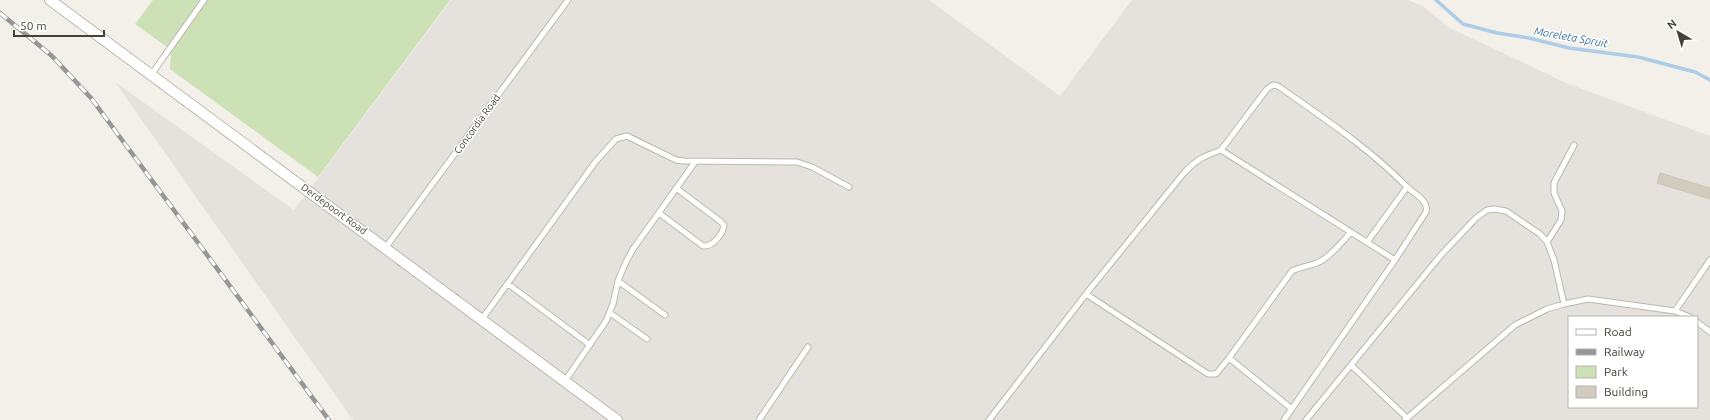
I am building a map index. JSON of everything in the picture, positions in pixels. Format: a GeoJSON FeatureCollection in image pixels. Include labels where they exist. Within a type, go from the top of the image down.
{"type":"FeatureCollection","features":[{"type":"Feature","properties":{"kind":"street","name":"Derdepoort Road"},"geometry":{"type":"LineString","coordinates":[[50,0],[386,247],[617,420]]}},
{"type":"Feature","properties":{"kind":"lane"},"geometry":{"type":"LineString","coordinates":[[151,75],[204,0]]}},
{"type":"Feature","properties":{"kind":"lane","name":"Concordia Road"},"geometry":{"type":"LineString","coordinates":[[386,247],[568,0]]}},
{"type":"Feature","properties":{"kind":"lane"},"geometry":{"type":"LineString","coordinates":[[989,420],[1086,294],[1194,162],[1221,150],[1266,89],[1273,85],[1278,86],[1363,146],[1385,164],[1425,203],[1427,208],[1426,212],[1395,260],[1284,420]]}},
{"type":"Feature","properties":{"kind":"lane"},"geometry":{"type":"LineString","coordinates":[[482,319],[596,161],[616,139],[627,136],[676,160],[695,162],[797,162],[812,167],[849,188]]}},
{"type":"Feature","properties":{"kind":"lane"},"geometry":{"type":"LineString","coordinates":[[1547,242],[1561,220],[1562,211],[1554,193],[1554,183],[1574,146]]}},
{"type":"Feature","properties":{"kind":"lane"},"geometry":{"type":"LineString","coordinates":[[1221,150],[1395,260]]}},
{"type":"Feature","properties":{"kind":"lane"},"geometry":{"type":"LineString","coordinates":[[565,381],[610,313],[618,281],[633,249],[695,162]]}},
{"type":"Feature","properties":{"kind":"lane"},"geometry":{"type":"LineString","coordinates":[[1368,242],[1407,187]]}},
{"type":"Feature","properties":{"kind":"lane"},"geometry":{"type":"LineString","coordinates":[[659,213],[702,246],[708,246],[713,243],[723,230],[724,225],[720,221],[676,188]]}},
{"type":"Feature","properties":{"kind":"lane"},"geometry":{"type":"LineString","coordinates":[[1306,420],[1441,255],[1476,218],[1487,210],[1494,209],[1506,211],[1540,234],[1547,242],[1554,260],[1564,304]]}},
{"type":"Feature","properties":{"kind":"lane"},"geometry":{"type":"LineString","coordinates":[[1086,294],[1208,374],[1216,374],[1292,271],[1300,266],[1320,261],[1328,256],[1352,232]]}},
{"type":"Feature","properties":{"kind":"lane"},"geometry":{"type":"LineString","coordinates":[[1675,311],[1710,260]]}},
{"type":"Feature","properties":{"kind":"lane"},"geometry":{"type":"LineString","coordinates":[[618,281],[665,315]]}},
{"type":"Feature","properties":{"kind":"lane"},"geometry":{"type":"LineString","coordinates":[[508,284],[590,345]]}},
{"type":"Feature","properties":{"kind":"lane"},"geometry":{"type":"LineString","coordinates":[[1350,365],[1406,419],[1515,325],[1547,309],[1588,299],[1675,311],[1688,316]]}},
{"type":"Feature","properties":{"kind":"lane"},"geometry":{"type":"LineString","coordinates":[[610,313],[647,339]]}},
{"type":"Feature","properties":{"kind":"lane"},"geometry":{"type":"LineString","coordinates":[[1698,323],[1710,332]]}},
{"type":"Feature","properties":{"kind":"lane"},"geometry":{"type":"LineString","coordinates":[[759,420],[808,347]]}},
{"type":"Feature","properties":{"kind":"lane"},"geometry":{"type":"LineString","coordinates":[[1229,358],[1292,409]]}},
{"type":"Feature","properties":{"kind":"shaded area"},"geometry":{"type":"Polygon","coordinates":[[[451,0],[929,0],[1060,96],[1132,0],[1408,0],[1423,6],[1448,27],[1566,83],[1710,136],[1710,420],[353,420],[115,82],[294,210],[451,0]]]}},
{"type":"Feature","properties":{"kind":"green space"},"geometry":{"type":"Polygon","coordinates":[[[153,0],[450,0],[318,177],[170,69],[171,50],[135,24],[153,0]]]}},
{"type":"Feature","properties":{"kind":"building"},"geometry":{"type":"Polygon","coordinates":[[[1660,173],[1710,188],[1710,199],[1657,183],[1660,173]]]}},
{"type":"Feature","properties":{"kind":"waterway","name":"Moreleta Spruit"},"geometry":{"type":"LineString","coordinates":[[1436,0],[1463,24],[1497,33],[1529,38],[1569,48],[1638,57],[1695,72],[1710,80]]}},
{"type":"Feature","properties":{"kind":"railway"},"geometry":{"type":"LineString","coordinates":[[0,13],[52,56],[91,98],[329,420]]}}]}
